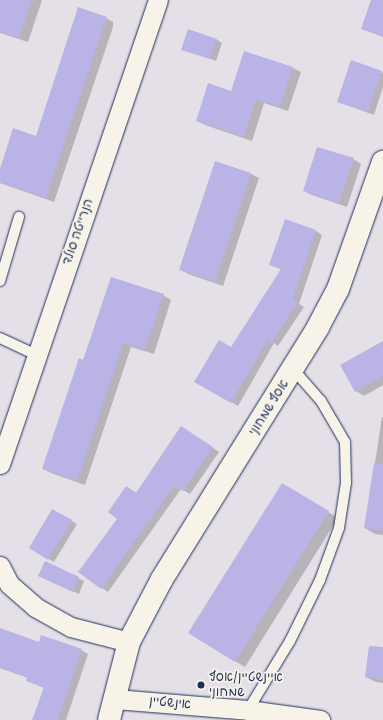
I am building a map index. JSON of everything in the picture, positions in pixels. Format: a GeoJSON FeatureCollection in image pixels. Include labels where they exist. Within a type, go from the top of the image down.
{"type":"FeatureCollection","features":[{"type":"Feature","properties":{"kind":"street","name":"הנרייטה סולד"},"geometry":{"type":"LineString","coordinates":[[0,464],[158,0]]}},
{"type":"Feature","properties":{"kind":"street","name":"אסף שמחוני"},"geometry":{"type":"LineString","coordinates":[[109,720],[129,642],[162,579],[293,369],[338,289],[383,162]]}},
{"type":"Feature","properties":{"kind":"street"},"geometry":{"type":"LineString","coordinates":[[0,566],[9,584],[35,607],[71,627],[129,642]]}},
{"type":"Feature","properties":{"kind":"street","name":"אינשטיין"},"geometry":{"type":"LineString","coordinates":[[115,699],[248,710],[320,720]]}},
{"type":"Feature","properties":{"kind":"lane"},"geometry":{"type":"LineString","coordinates":[[0,281],[19,217]]}},
{"type":"Feature","properties":{"kind":"lane"},"geometry":{"type":"LineString","coordinates":[[0,338],[36,355]]}},
{"type":"Feature","properties":{"kind":"lane"},"geometry":{"type":"LineString","coordinates":[[248,710],[290,641],[320,580],[339,528],[346,483],[345,442],[321,401],[293,369]]}},
{"type":"Feature","properties":{"kind":"building"},"geometry":{"type":"Polygon","coordinates":[[[0,0],[32,0],[19,38],[0,32],[0,0]]]}},
{"type":"Feature","properties":{"kind":"building"},"geometry":{"type":"Polygon","coordinates":[[[371,0],[383,0],[383,36],[361,29],[371,0]]]}},
{"type":"Feature","properties":{"kind":"building"},"geometry":{"type":"Polygon","coordinates":[[[78,7],[107,17],[46,198],[0,183],[0,169],[13,128],[36,136],[78,7]]]}},
{"type":"Feature","properties":{"kind":"building"},"geometry":{"type":"Polygon","coordinates":[[[188,29],[217,39],[210,59],[181,50],[188,29]]]}},
{"type":"Feature","properties":{"kind":"building"},"geometry":{"type":"Polygon","coordinates":[[[244,51],[293,67],[280,107],[256,99],[244,137],[196,121],[208,83],[231,91],[244,51]]]}},
{"type":"Feature","properties":{"kind":"building"},"geometry":{"type":"Polygon","coordinates":[[[351,60],[382,71],[368,112],[337,102],[351,60]]]}},
{"type":"Feature","properties":{"kind":"building"},"geometry":{"type":"Polygon","coordinates":[[[317,147],[354,158],[339,203],[303,191],[317,147]]]}},
{"type":"Feature","properties":{"kind":"building"},"geometry":{"type":"Polygon","coordinates":[[[215,161],[251,173],[215,282],[179,270],[215,161]]]}},
{"type":"Feature","properties":{"kind":"building"},"geometry":{"type":"Polygon","coordinates":[[[285,219],[316,230],[293,299],[298,302],[271,343],[268,340],[231,403],[194,382],[219,340],[231,347],[281,269],[269,265],[285,219]]]}},
{"type":"Feature","properties":{"kind":"building"},"geometry":{"type":"Polygon","coordinates":[[[111,277],[164,294],[145,350],[123,343],[77,481],[42,469],[79,358],[83,360],[111,277]]]}},
{"type":"Feature","properties":{"kind":"building"},"geometry":{"type":"Polygon","coordinates":[[[383,341],[383,376],[355,392],[340,365],[383,341]]]}},
{"type":"Feature","properties":{"kind":"building"},"geometry":{"type":"Polygon","coordinates":[[[181,426],[213,447],[183,491],[174,486],[101,589],[78,572],[117,519],[108,512],[126,486],[136,493],[181,426]]]}},
{"type":"Feature","properties":{"kind":"building"},"geometry":{"type":"Polygon","coordinates":[[[374,463],[383,464],[383,531],[364,528],[374,463]]]}},
{"type":"Feature","properties":{"kind":"building"},"geometry":{"type":"Polygon","coordinates":[[[282,483],[329,511],[235,662],[188,633],[282,483]]]}},
{"type":"Feature","properties":{"kind":"building"},"geometry":{"type":"Polygon","coordinates":[[[52,509],[72,520],[48,560],[29,548],[52,509]]]}},
{"type":"Feature","properties":{"kind":"building"},"geometry":{"type":"Polygon","coordinates":[[[45,561],[79,577],[73,592],[38,576],[45,561]]]}},
{"type":"Feature","properties":{"kind":"building"},"geometry":{"type":"Polygon","coordinates":[[[0,628],[39,642],[41,635],[82,649],[58,720],[32,720],[44,687],[26,681],[27,677],[0,668],[0,628]]]}},
{"type":"Feature","properties":{"kind":"building"},"geometry":{"type":"Polygon","coordinates":[[[369,646],[383,647],[383,680],[365,677],[369,646]]]}},
{"type":"Feature","properties":{"kind":"place","name":"איינשטיין/אסף שמחוני"},"geometry":{"type":"Point","coordinates":[201,685]}}]}
